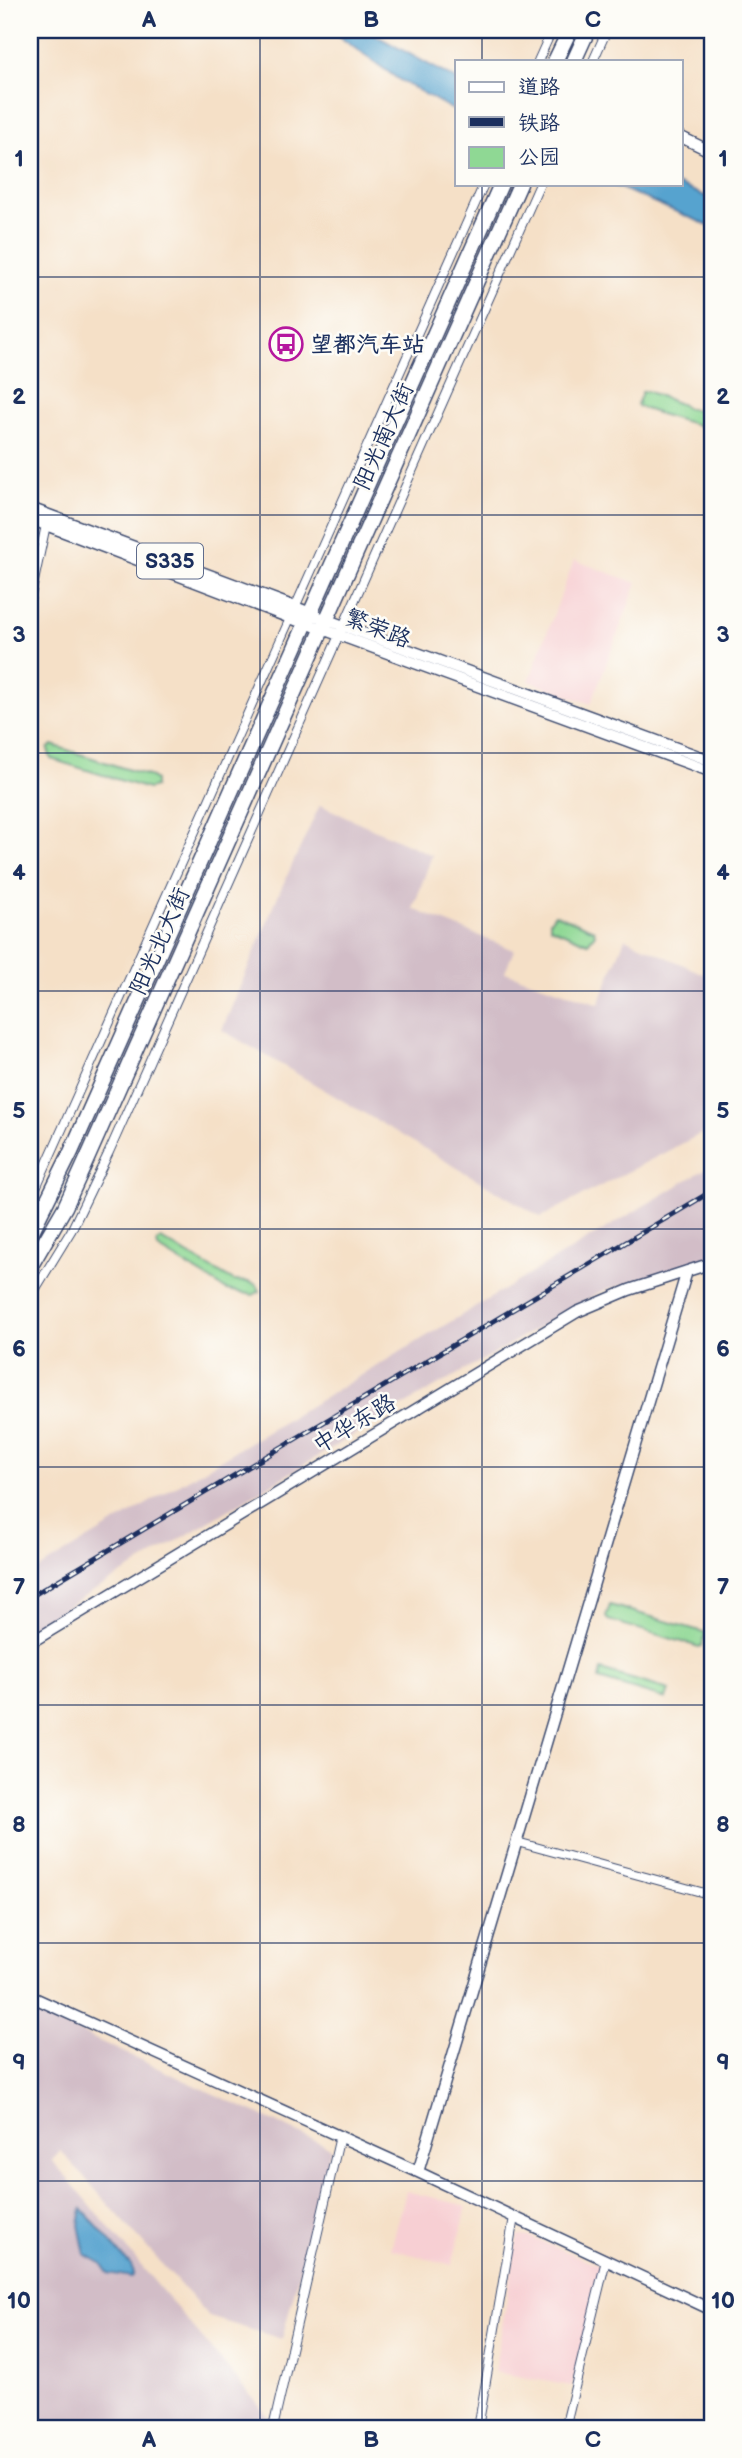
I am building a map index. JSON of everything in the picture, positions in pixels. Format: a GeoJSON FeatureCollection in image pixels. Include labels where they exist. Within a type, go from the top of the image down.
{"type":"FeatureCollection","features":[{"type":"Feature","properties":{"kind":"highway"},"geometry":{"type":"LineString","coordinates":[[555,60],[569,30]]}},
{"type":"Feature","properties":{"kind":"highway"},"geometry":{"type":"LineString","coordinates":[[574,60],[588,30]]}},
{"type":"Feature","properties":{"kind":"highway","name":"阳光南大街"},"geometry":{"type":"LineString","coordinates":[[309,619],[500,186]]}},
{"type":"Feature","properties":{"kind":"highway","name":"阳光南大街"},"geometry":{"type":"LineString","coordinates":[[324,624],[519,186]]}},
{"type":"Feature","properties":{"kind":"highway","name":"阳光北大街"},"geometry":{"type":"LineString","coordinates":[[30,1235],[71,1152],[309,619]]}},
{"type":"Feature","properties":{"kind":"highway","name":"阳光北大街"},"geometry":{"type":"LineString","coordinates":[[30,1267],[65,1206],[324,624]]}},
{"type":"Feature","properties":{"kind":"main road","name":"繁荣路"},"geometry":{"type":"LineString","coordinates":[[30,509],[293,613]]}},
{"type":"Feature","properties":{"kind":"main road","name":"繁荣路"},"geometry":{"type":"LineString","coordinates":[[30,518],[309,619]]}},
{"type":"Feature","properties":{"kind":"street"},"geometry":{"type":"LineString","coordinates":[[538,60],[552,30]]}},
{"type":"Feature","properties":{"kind":"street"},"geometry":{"type":"LineString","coordinates":[[593,60],[607,30]]}},
{"type":"Feature","properties":{"kind":"street"},"geometry":{"type":"LineString","coordinates":[[682,137],[712,152]]}},
{"type":"Feature","properties":{"kind":"street"},"geometry":{"type":"LineString","coordinates":[[30,1201],[483,186]]}},
{"type":"Feature","properties":{"kind":"street"},"geometry":{"type":"LineString","coordinates":[[30,1298],[54,1262],[87,1198],[539,186]]}},
{"type":"Feature","properties":{"kind":"street"},"geometry":{"type":"LineString","coordinates":[[30,600],[46,524]]}},
{"type":"Feature","properties":{"kind":"street","name":"繁荣路"},"geometry":{"type":"LineString","coordinates":[[309,619],[712,772]]}},
{"type":"Feature","properties":{"kind":"street","name":"繁荣路"},"geometry":{"type":"LineString","coordinates":[[340,630],[712,761]]}},
{"type":"Feature","properties":{"kind":"street","name":"中华东路"},"geometry":{"type":"LineString","coordinates":[[30,1643],[578,1312],[629,1290],[712,1263]]}},
{"type":"Feature","properties":{"kind":"street"},"geometry":{"type":"LineString","coordinates":[[418,2172],[687,1271]]}},
{"type":"Feature","properties":{"kind":"street"},"geometry":{"type":"LineString","coordinates":[[517,1842],[712,1895]]}},
{"type":"Feature","properties":{"kind":"street"},"geometry":{"type":"LineString","coordinates":[[30,1996],[340,2136],[712,2310]]}},
{"type":"Feature","properties":{"kind":"street"},"geometry":{"type":"LineString","coordinates":[[273,2428],[340,2136]]}},
{"type":"Feature","properties":{"kind":"street"},"geometry":{"type":"LineString","coordinates":[[478,2428],[514,2217]]}},
{"type":"Feature","properties":{"kind":"street"},"geometry":{"type":"LineString","coordinates":[[565,2428],[606,2260]]}},
{"type":"Feature","properties":{"kind":"shaded area"},"geometry":{"type":"Polygon","coordinates":[[[574,560],[637,583],[591,704],[529,681],[574,560]]]}},
{"type":"Feature","properties":{"kind":"shaded area"},"geometry":{"type":"Polygon","coordinates":[[[320,805],[432,855],[413,909],[514,950],[505,972],[599,1004],[625,938],[712,978],[712,1128],[541,1217],[222,1030],[280,891],[320,805]]]}},
{"type":"Feature","properties":{"kind":"shaded area"},"geometry":{"type":"Polygon","coordinates":[[[712,1165],[712,1257],[600,1292],[387,1415],[30,1629],[30,1574],[712,1165]]]}},
{"type":"Feature","properties":{"kind":"shaded area"},"geometry":{"type":"Polygon","coordinates":[[[30,2009],[331,2148],[282,2339],[209,2317],[61,2151],[52,2160],[271,2420],[269,2428],[30,2428],[30,2009]]]}},
{"type":"Feature","properties":{"kind":"shaded area"},"geometry":{"type":"Polygon","coordinates":[[[406,2191],[467,2206],[452,2265],[391,2249],[406,2191]]]}},
{"type":"Feature","properties":{"kind":"shaded area"},"geometry":{"type":"Polygon","coordinates":[[[518,2235],[602,2266],[572,2386],[494,2372],[518,2235]]]}},
{"type":"Feature","properties":{"kind":"green space"},"geometry":{"type":"Polygon","coordinates":[[[647,391],[686,408],[712,413],[712,430],[640,407],[637,405],[642,392],[647,391]]]}},
{"type":"Feature","properties":{"kind":"green space"},"geometry":{"type":"Polygon","coordinates":[[[52,745],[151,777],[155,780],[155,787],[148,789],[51,759],[48,749],[52,745]]]}},
{"type":"Feature","properties":{"kind":"green space"},"geometry":{"type":"Polygon","coordinates":[[[555,914],[594,930],[595,934],[588,943],[550,927],[550,921],[555,914]]]}},
{"type":"Feature","properties":{"kind":"green space"},"geometry":{"type":"Polygon","coordinates":[[[161,1239],[234,1281],[257,1285],[260,1291],[253,1295],[227,1290],[158,1248],[157,1242],[161,1239]]]}},
{"type":"Feature","properties":{"kind":"green space"},"geometry":{"type":"Polygon","coordinates":[[[610,1605],[704,1632],[702,1646],[608,1620],[606,1617],[610,1605]]]}},
{"type":"Feature","properties":{"kind":"green space"},"geometry":{"type":"Polygon","coordinates":[[[601,1670],[669,1690],[666,1699],[599,1679],[601,1670]]]}},
{"type":"Feature","properties":{"kind":"water"},"geometry":{"type":"Polygon","coordinates":[[[334,30],[366,30],[455,79],[455,111],[398,79],[334,30]]]}},
{"type":"Feature","properties":{"kind":"water"},"geometry":{"type":"Polygon","coordinates":[[[616,186],[682,186],[712,199],[712,227],[616,186]]]}},
{"type":"Feature","properties":{"kind":"water"},"geometry":{"type":"Polygon","coordinates":[[[82,2209],[131,2266],[134,2273],[132,2277],[108,2273],[101,2263],[85,2254],[79,2225],[82,2209]]]}},
{"type":"Feature","properties":{"kind":"railway"},"geometry":{"type":"LineString","coordinates":[[30,1597],[712,1191]]}},
{"type":"Feature","properties":{"kind":"place","name":"望都汽车站"},"geometry":{"type":"Point","coordinates":[286,344]}}]}
